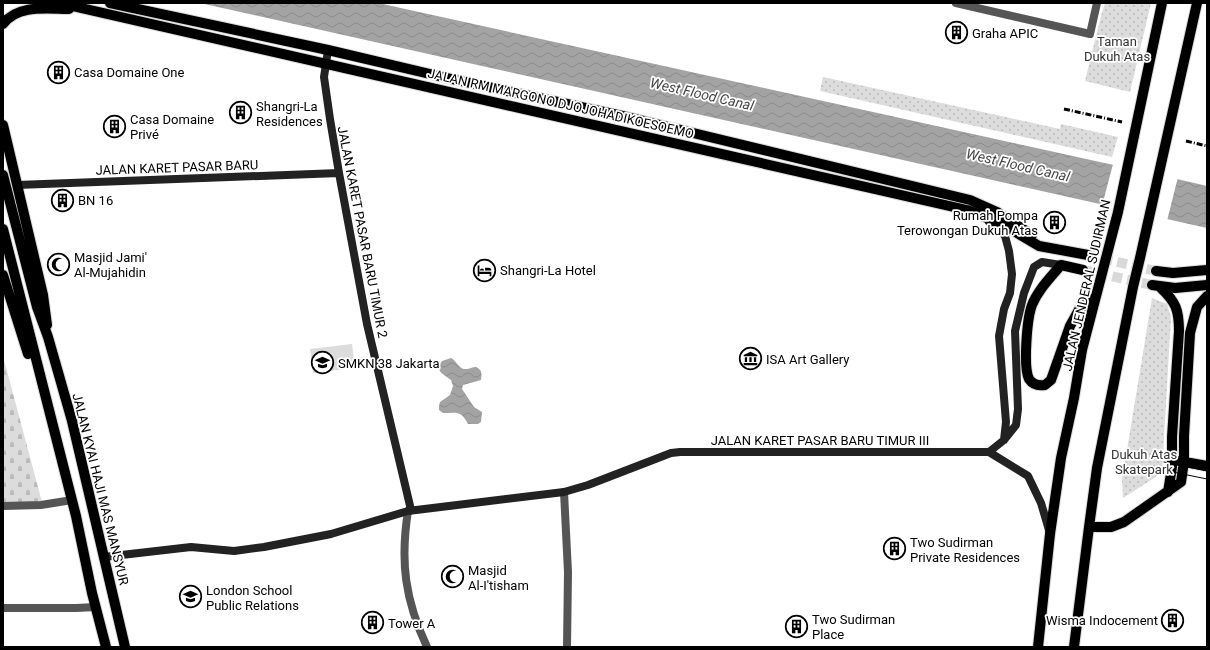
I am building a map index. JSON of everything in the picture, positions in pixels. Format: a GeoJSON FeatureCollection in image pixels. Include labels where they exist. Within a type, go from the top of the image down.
{"type":"FeatureCollection","features":[{"type":"Feature","properties":{"kind":"main road","name":"JALAN RM MARGONO DJOJOHADIKOESOEMO"},"geometry":{"type":"LineString","coordinates":[[59,3],[968,210],[1002,224],[1039,246],[1088,255]]}},
{"type":"Feature","properties":{"kind":"main road","name":"JALAN RM MARGONO DJOJOHADIKOESOEMO"},"geometry":{"type":"LineString","coordinates":[[110,3],[627,117],[970,200],[997,212],[1050,248]]}},
{"type":"Feature","properties":{"kind":"main road","name":"JALAN JENDERAL SUDIRMAN"},"geometry":{"type":"LineString","coordinates":[[1038,647],[1050,534],[1082,350],[1094,298],[1118,212],[1162,3]]}},
{"type":"Feature","properties":{"kind":"main road"},"geometry":{"type":"LineString","coordinates":[[1074,647],[1097,468],[1133,287],[1197,3]]}},
{"type":"Feature","properties":{"kind":"main road"},"geometry":{"type":"LineString","coordinates":[[3,24],[15,14],[30,9],[85,9]]}},
{"type":"Feature","properties":{"kind":"main road","name":"JALAN KYAI HAJI MAS MANSYUR"},"geometry":{"type":"LineString","coordinates":[[3,125],[46,309],[48,337]]}},
{"type":"Feature","properties":{"kind":"main road","name":"JALAN KYAI HAJI MAS MANSYUR"},"geometry":{"type":"LineString","coordinates":[[3,175],[37,307],[60,374],[125,647]]}},
{"type":"Feature","properties":{"kind":"main road"},"geometry":{"type":"LineString","coordinates":[[3,229],[72,500],[106,647]]}},
{"type":"Feature","properties":{"kind":"main road"},"geometry":{"type":"LineString","coordinates":[[1083,270],[1061,266],[1039,292],[1032,305],[1027,329],[1028,372],[1029,378],[1033,383],[1038,385],[1046,385],[1051,380],[1070,326],[1080,308],[1094,298]]}},
{"type":"Feature","properties":{"kind":"main road"},"geometry":{"type":"LineString","coordinates":[[1156,271],[1173,273],[1207,270]]}},
{"type":"Feature","properties":{"kind":"main road"},"geometry":{"type":"LineString","coordinates":[[3,275],[29,358],[41,383]]}},
{"type":"Feature","properties":{"kind":"main road"},"geometry":{"type":"LineString","coordinates":[[1168,492],[1173,462],[1172,437],[1179,314],[1171,298],[1156,286],[1175,288],[1207,285]]}},
{"type":"Feature","properties":{"kind":"main road"},"geometry":{"type":"LineString","coordinates":[[1089,527],[1111,527],[1124,522],[1181,482],[1184,461],[1190,333],[1197,307],[1207,296]]}},
{"type":"Feature","properties":{"kind":"main road"},"geometry":{"type":"LineString","coordinates":[[1173,462],[1184,461],[1207,466]]}},
{"type":"Feature","properties":{"kind":"street"},"geometry":{"type":"LineString","coordinates":[[956,3],[1090,34],[1097,3]]}},
{"type":"Feature","properties":{"kind":"street","name":"JALAN KARET PASAR BARU TIMUR 2"},"geometry":{"type":"LineString","coordinates":[[328,50],[324,77],[338,173],[367,324],[410,510]]}},
{"type":"Feature","properties":{"kind":"street","name":"JALAN KARET PASAR BARU"},"geometry":{"type":"LineString","coordinates":[[17,185],[338,173]]}},
{"type":"Feature","properties":{"kind":"street"},"geometry":{"type":"LineString","coordinates":[[952,196],[968,210],[996,226],[1005,236],[1009,251],[1012,274],[1010,293],[1004,309],[999,336],[1006,422],[1004,440]]}},
{"type":"Feature","properties":{"kind":"street"},"geometry":{"type":"LineString","coordinates":[[1050,534],[1042,503],[1028,476],[989,452],[1004,440],[1016,425],[1018,409],[1015,331],[1024,293],[1034,267],[1042,262],[1061,266]]}},
{"type":"Feature","properties":{"kind":"street","name":"JALAN KARET PASAR BARU TIMUR III"},"geometry":{"type":"LineString","coordinates":[[104,557],[191,547],[234,551],[264,547],[331,534],[410,510],[550,495],[588,485],[671,453],[989,452]]}},
{"type":"Feature","properties":{"kind":"street"},"geometry":{"type":"LineString","coordinates":[[564,492],[568,572],[566,647]]}},
{"type":"Feature","properties":{"kind":"street"},"geometry":{"type":"LineString","coordinates":[[3,506],[41,505],[72,500]]}},
{"type":"Feature","properties":{"kind":"street"},"geometry":{"type":"LineString","coordinates":[[410,510],[405,529],[404,556],[406,587],[414,616],[427,647]]}},
{"type":"Feature","properties":{"kind":"street"},"geometry":{"type":"LineString","coordinates":[[3,608],[96,607]]}},
{"type":"Feature","properties":{"kind":"green space","name":"Taman Dukuh Atas"},"geometry":{"type":"Polygon","coordinates":[[[1105,3],[1151,3],[1130,92],[1085,81],[1105,3]]]}},
{"type":"Feature","properties":{"kind":"green space"},"geometry":{"type":"Polygon","coordinates":[[[823,77],[1060,129],[1061,124],[1118,137],[1112,157],[820,91],[823,77]]]}},
{"type":"Feature","properties":{"kind":"green space","name":"Dukuh Atas Skatepark"},"geometry":{"type":"Polygon","coordinates":[[[1152,298],[1167,304],[1171,317],[1162,473],[1123,498],[1122,480],[1152,298]]]}},
{"type":"Feature","properties":{"kind":"green space"},"geometry":{"type":"Polygon","coordinates":[[[352,344],[355,368],[313,373],[310,349],[352,344]]]}},
{"type":"Feature","properties":{"kind":"green space"},"geometry":{"type":"Polygon","coordinates":[[[3,356],[42,502],[3,504],[3,356]]]}},
{"type":"Feature","properties":{"kind":"water","name":"West Flood Canal"},"geometry":{"type":"Polygon","coordinates":[[[200,3],[378,3],[1177,179],[1207,186],[1207,228],[200,3]]]}},
{"type":"Feature","properties":{"kind":"water"},"geometry":{"type":"Polygon","coordinates":[[[451,358],[464,369],[476,367],[481,372],[481,380],[463,385],[462,389],[474,407],[482,412],[481,422],[478,424],[468,424],[461,414],[443,413],[439,410],[440,402],[450,395],[453,386],[451,380],[439,370],[439,368],[442,361],[451,358]]]}},
{"type":"Feature","properties":{"kind":"pier"},"geometry":{"type":"Polygon","coordinates":[[[1113,164],[1178,177],[1167,221],[1102,206],[1113,164]]]}},
{"type":"Feature","properties":{"kind":"tunnel"},"geometry":{"type":"LineString","coordinates":[[1088,255],[1156,271]]}},
{"type":"Feature","properties":{"kind":"tunnel"},"geometry":{"type":"LineString","coordinates":[[1083,270],[1152,285]]}},
{"type":"Feature","properties":{"kind":"tram line"},"geometry":{"type":"LineString","coordinates":[[1164,462],[1207,471]]}},
{"type":"Feature","properties":{"kind":"tram line"},"geometry":{"type":"LineString","coordinates":[[1163,470],[1207,479]]}},
{"type":"Feature","properties":{"kind":"railway"},"geometry":{"type":"LineString","coordinates":[[1064,109],[1122,122]]}},
{"type":"Feature","properties":{"kind":"railway"},"geometry":{"type":"LineString","coordinates":[[1186,141],[1207,146]]}},
{"type":"Feature","properties":{"kind":"place","name":"Graha APIC"},"geometry":{"type":"Point","coordinates":[957,33]}},
{"type":"Feature","properties":{"kind":"place","name":"Casa Domaine One"},"geometry":{"type":"Point","coordinates":[59,72]}},
{"type":"Feature","properties":{"kind":"place","name":"Shangri-La Residences"},"geometry":{"type":"Point","coordinates":[241,113]}},
{"type":"Feature","properties":{"kind":"place","name":"Casa Domaine Privé"},"geometry":{"type":"Point","coordinates":[114,126]}},
{"type":"Feature","properties":{"kind":"place","name":"BN 16"},"geometry":{"type":"Point","coordinates":[62,200]}},
{"type":"Feature","properties":{"kind":"place","name":"Rumah Pompa Terowongan Dukuh Atas"},"geometry":{"type":"Point","coordinates":[1054,222]}},
{"type":"Feature","properties":{"kind":"place","name":"Masjid Jami' Al-Mujahidin"},"geometry":{"type":"Point","coordinates":[59,264]}},
{"type":"Feature","properties":{"kind":"place","name":"Shangri-La Hotel"},"geometry":{"type":"Point","coordinates":[484,270]}},
{"type":"Feature","properties":{"kind":"place","name":"ISA Art Gallery"},"geometry":{"type":"Point","coordinates":[751,359]}},
{"type":"Feature","properties":{"kind":"place","name":"SMKN 38 Jakarta"},"geometry":{"type":"Point","coordinates":[322,363]}},
{"type":"Feature","properties":{"kind":"place","name":"Two Sudirman Private Residences"},"geometry":{"type":"Point","coordinates":[894,549]}},
{"type":"Feature","properties":{"kind":"place","name":"Masjid Al-I'tisham"},"geometry":{"type":"Point","coordinates":[452,577]}},
{"type":"Feature","properties":{"kind":"place","name":"London School Public Relations"},"geometry":{"type":"Point","coordinates":[190,597]}},
{"type":"Feature","properties":{"kind":"place","name":"Wisma Indocement"},"geometry":{"type":"Point","coordinates":[1173,620]}},
{"type":"Feature","properties":{"kind":"place","name":"Tower A"},"geometry":{"type":"Point","coordinates":[372,623]}},
{"type":"Feature","properties":{"kind":"place","name":"Two Sudirman Place"},"geometry":{"type":"Point","coordinates":[796,626]}}]}
